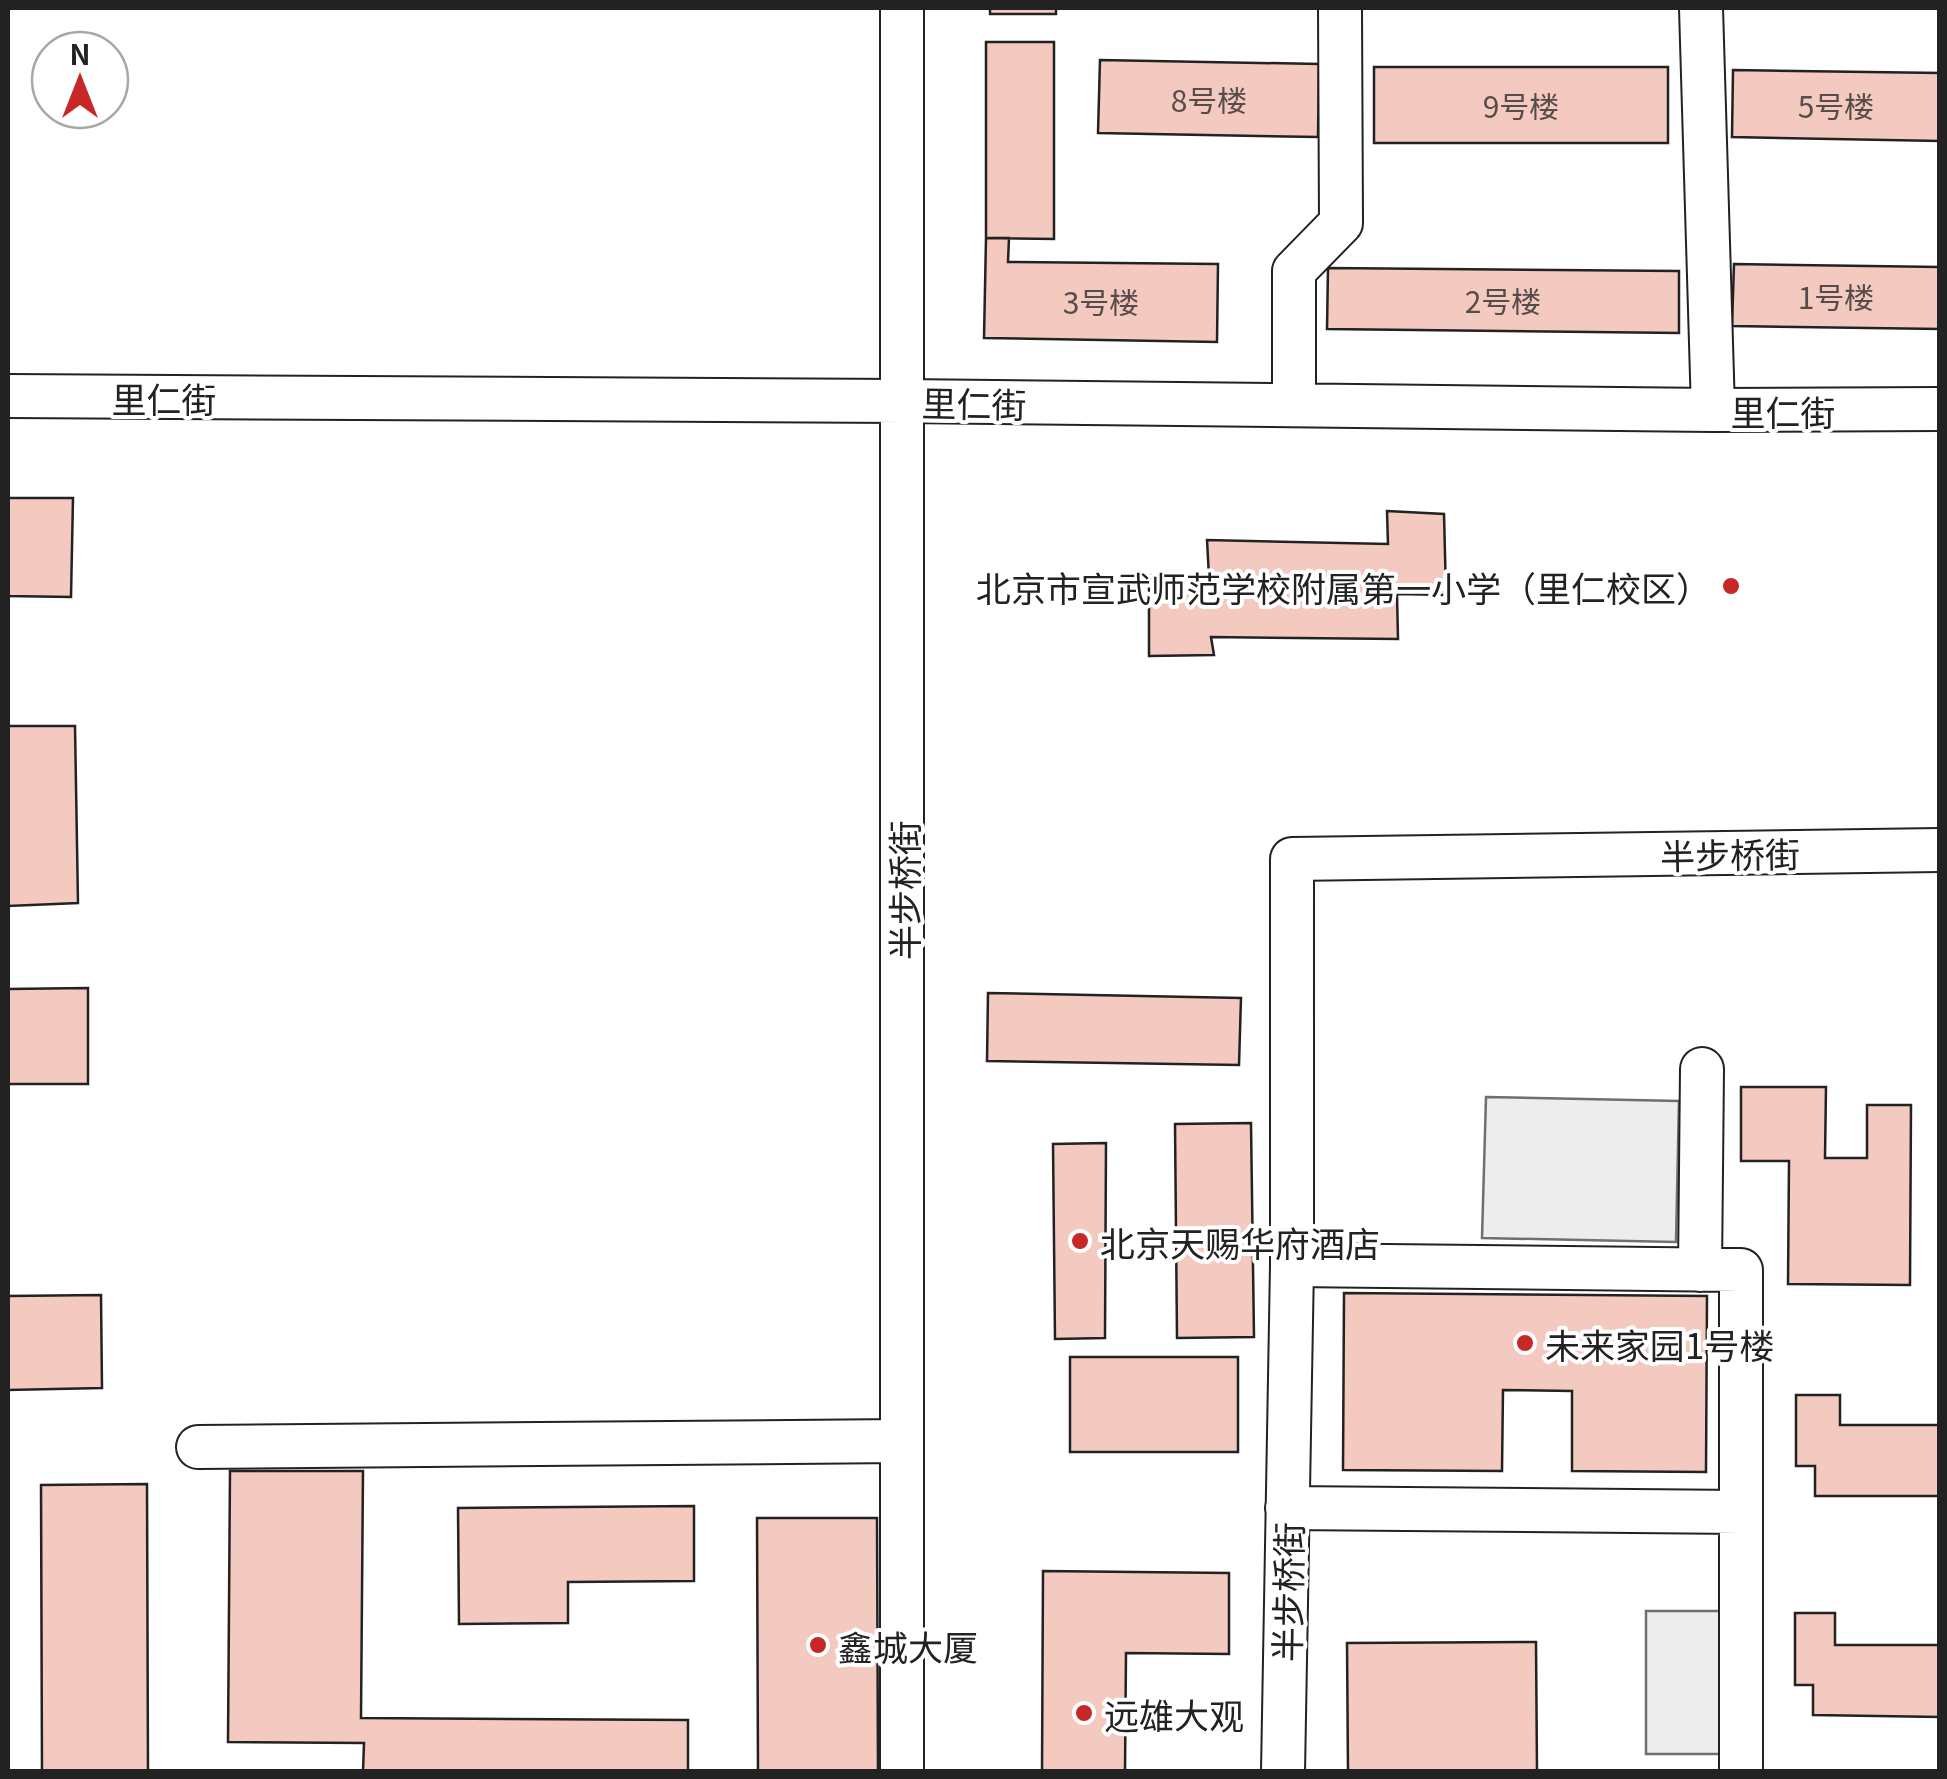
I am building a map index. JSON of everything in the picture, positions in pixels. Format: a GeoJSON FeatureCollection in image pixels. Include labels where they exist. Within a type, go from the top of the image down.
{"type":"FeatureCollection","features":[{"type":"Feature","properties":{"kind":"street","name":"半步桥街"},"geometry":{"type":"LineString","coordinates":[[902,8],[902,1772]]}},
{"type":"Feature","properties":{"kind":"street"},"geometry":{"type":"LineString","coordinates":[[1294,405],[1294,271],[1340,223],[1340,8]]}},
{"type":"Feature","properties":{"kind":"street"},"geometry":{"type":"LineString","coordinates":[[1701,8],[1713,410]]}},
{"type":"Feature","properties":{"kind":"street","name":"里仁街"},"geometry":{"type":"LineString","coordinates":[[8,396],[1940,409]]}},
{"type":"Feature","properties":{"kind":"street","name":"半步桥街"},"geometry":{"type":"LineString","coordinates":[[1283,1772],[1292,1265],[1292,859],[1940,850]]}},
{"type":"Feature","properties":{"kind":"street"},"geometry":{"type":"LineString","coordinates":[[1700,1270],[1702,1069]]}},
{"type":"Feature","properties":{"kind":"street"},"geometry":{"type":"LineString","coordinates":[[1292,1265],[1740,1270],[1740,1772]]}},
{"type":"Feature","properties":{"kind":"street"},"geometry":{"type":"LineString","coordinates":[[198,1447],[902,1441]]}},
{"type":"Feature","properties":{"kind":"street"},"geometry":{"type":"LineString","coordinates":[[1286,1508],[1740,1512]]}},
{"type":"Feature","properties":{"kind":"shaded area"},"geometry":{"type":"Polygon","coordinates":[[[1486,1097],[1679,1101],[1676,1242],[1482,1238],[1486,1097]]]}},
{"type":"Feature","properties":{"kind":"shaded area"},"geometry":{"type":"Polygon","coordinates":[[[1646,1611],[1726,1611],[1726,1754],[1646,1754],[1646,1611]]]}},
{"type":"Feature","properties":{"kind":"building"},"geometry":{"type":"Polygon","coordinates":[[[990,8],[1056,8],[1056,14],[990,14],[990,8]]]}},
{"type":"Feature","properties":{"kind":"building"},"geometry":{"type":"Polygon","coordinates":[[[986,42],[1054,42],[1054,239],[986,238],[986,42]]]}},
{"type":"Feature","properties":{"kind":"building"},"geometry":{"type":"Polygon","coordinates":[[[1100,60],[1319,64],[1318,137],[1098,133],[1100,60]]]}},
{"type":"Feature","properties":{"kind":"building"},"geometry":{"type":"Polygon","coordinates":[[[1374,67],[1668,67],[1668,143],[1374,143],[1374,67]]]}},
{"type":"Feature","properties":{"kind":"building"},"geometry":{"type":"Polygon","coordinates":[[[1733,70],[1940,73],[1940,141],[1732,137],[1733,70]]]}},
{"type":"Feature","properties":{"kind":"building"},"geometry":{"type":"Polygon","coordinates":[[[986,238],[1009,238],[1008,262],[1218,264],[1217,342],[984,338],[986,238]]]}},
{"type":"Feature","properties":{"kind":"building"},"geometry":{"type":"Polygon","coordinates":[[[1734,264],[1940,267],[1940,329],[1732,326],[1734,264]]]}},
{"type":"Feature","properties":{"kind":"building"},"geometry":{"type":"Polygon","coordinates":[[[1328,268],[1679,271],[1679,333],[1327,329],[1328,268]]]}},
{"type":"Feature","properties":{"kind":"building"},"geometry":{"type":"Polygon","coordinates":[[[8,498],[73,498],[71,597],[8,596],[8,498]]]}},
{"type":"Feature","properties":{"kind":"building"},"geometry":{"type":"Polygon","coordinates":[[[1387,511],[1444,514],[1446,595],[1397,594],[1398,639],[1211,637],[1214,655],[1149,656],[1149,575],[1209,577],[1207,540],[1388,544],[1387,511]]]}},
{"type":"Feature","properties":{"kind":"building"},"geometry":{"type":"Polygon","coordinates":[[[8,726],[75,726],[78,903],[8,906],[8,726]]]}},
{"type":"Feature","properties":{"kind":"building"},"geometry":{"type":"Polygon","coordinates":[[[88,988],[88,1084],[8,1084],[8,989],[88,988]]]}},
{"type":"Feature","properties":{"kind":"building"},"geometry":{"type":"Polygon","coordinates":[[[988,993],[1241,998],[1239,1065],[987,1061],[988,993]]]}},
{"type":"Feature","properties":{"kind":"building"},"geometry":{"type":"Polygon","coordinates":[[[1741,1087],[1826,1087],[1825,1158],[1867,1158],[1867,1105],[1911,1105],[1910,1285],[1788,1284],[1789,1161],[1741,1161],[1741,1087]]]}},
{"type":"Feature","properties":{"kind":"building"},"geometry":{"type":"Polygon","coordinates":[[[1251,1123],[1254,1337],[1177,1338],[1175,1124],[1251,1123]]]}},
{"type":"Feature","properties":{"kind":"building","name":"北京天赐华府酒店"},"geometry":{"type":"Polygon","coordinates":[[[1106,1143],[1105,1338],[1055,1339],[1053,1144],[1106,1143]]]}},
{"type":"Feature","properties":{"kind":"building","name":"未来家园1号楼"},"geometry":{"type":"Polygon","coordinates":[[[1344,1293],[1707,1296],[1706,1472],[1572,1471],[1572,1391],[1503,1390],[1502,1471],[1343,1470],[1344,1293]]]}},
{"type":"Feature","properties":{"kind":"building"},"geometry":{"type":"Polygon","coordinates":[[[101,1295],[102,1388],[8,1390],[8,1296],[101,1295]]]}},
{"type":"Feature","properties":{"kind":"building"},"geometry":{"type":"Polygon","coordinates":[[[1070,1357],[1238,1357],[1238,1452],[1070,1452],[1070,1357]]]}},
{"type":"Feature","properties":{"kind":"building"},"geometry":{"type":"Polygon","coordinates":[[[1796,1395],[1840,1395],[1840,1425],[1940,1425],[1940,1496],[1815,1496],[1815,1466],[1796,1466],[1796,1395]]]}},
{"type":"Feature","properties":{"kind":"building"},"geometry":{"type":"Polygon","coordinates":[[[230,1471],[363,1471],[361,1718],[688,1720],[688,1772],[363,1772],[364,1743],[228,1742],[230,1471]]]}},
{"type":"Feature","properties":{"kind":"building"},"geometry":{"type":"Polygon","coordinates":[[[147,1484],[148,1772],[42,1772],[41,1485],[147,1484]]]}},
{"type":"Feature","properties":{"kind":"building"},"geometry":{"type":"Polygon","coordinates":[[[694,1506],[694,1581],[568,1582],[568,1623],[459,1624],[458,1508],[694,1506]]]}},
{"type":"Feature","properties":{"kind":"building","name":"鑫城大厦"},"geometry":{"type":"Polygon","coordinates":[[[757,1518],[877,1518],[878,1772],[758,1772],[757,1518]]]}},
{"type":"Feature","properties":{"kind":"building","name":"远雄大观"},"geometry":{"type":"Polygon","coordinates":[[[1043,1571],[1229,1573],[1229,1654],[1126,1653],[1125,1772],[1042,1772],[1043,1571]]]}},
{"type":"Feature","properties":{"kind":"building"},"geometry":{"type":"Polygon","coordinates":[[[1795,1613],[1835,1613],[1835,1645],[1940,1645],[1940,1717],[1813,1715],[1813,1685],[1795,1685],[1795,1613]]]}},
{"type":"Feature","properties":{"kind":"building"},"geometry":{"type":"Polygon","coordinates":[[[1536,1642],[1537,1772],[1348,1772],[1347,1643],[1536,1642]]]}},
{"type":"Feature","properties":{"kind":"place","name":"北京市宣武师范学校附属第一小学（里仁校区）"},"geometry":{"type":"Point","coordinates":[1731,586]}},
{"type":"Feature","properties":{"kind":"place","name":"北京天赐华府酒店"},"geometry":{"type":"Point","coordinates":[1080,1241]}},
{"type":"Feature","properties":{"kind":"place","name":"未来家园1号楼"},"geometry":{"type":"Point","coordinates":[1525,1343]}},
{"type":"Feature","properties":{"kind":"place","name":"鑫城大厦"},"geometry":{"type":"Point","coordinates":[818,1645]}},
{"type":"Feature","properties":{"kind":"place","name":"远雄大观"},"geometry":{"type":"Point","coordinates":[1084,1713]}}]}
